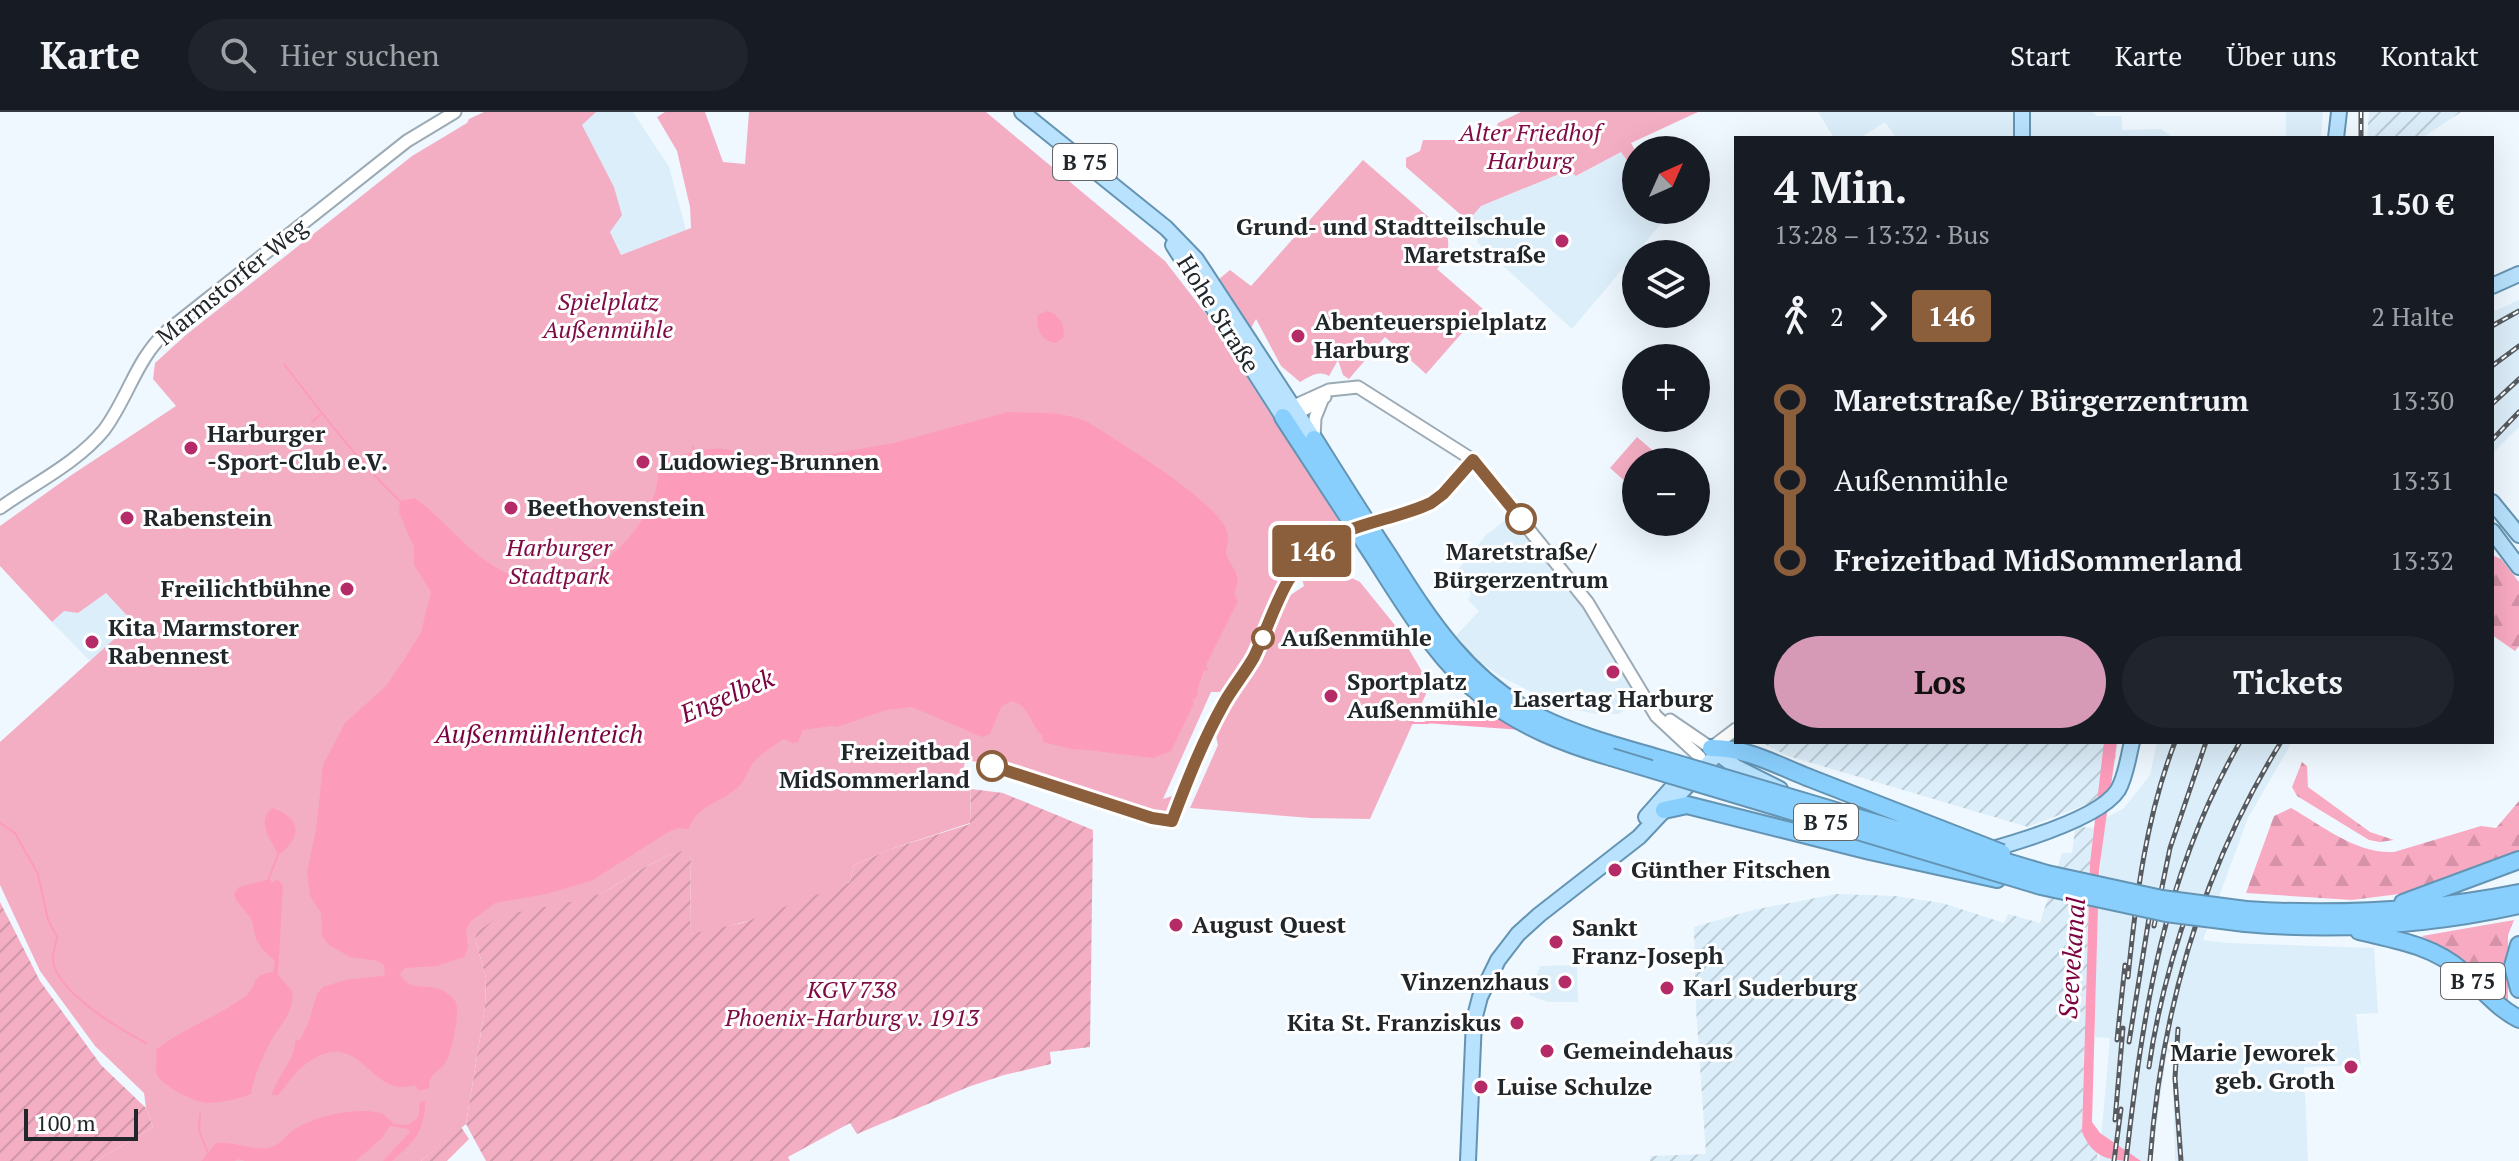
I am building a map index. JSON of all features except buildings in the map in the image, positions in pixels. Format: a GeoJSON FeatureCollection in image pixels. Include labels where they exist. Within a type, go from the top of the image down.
{"type":"FeatureCollection","features":[{"type":"Feature","properties":{"kind":"highway","name":"B 75"},"geometry":{"type":"LineString","coordinates":[[1291,412],[1356,517],[1457,664],[1509,699],[1562,727],[2044,880]]}},
{"type":"Feature","properties":{"kind":"highway","name":"B 75"},"geometry":{"type":"LineString","coordinates":[[1314,439],[1356,517]]}},
{"type":"Feature","properties":{"kind":"highway"},"geometry":{"type":"LineString","coordinates":[[1751,744],[1760,759]]}},
{"type":"Feature","properties":{"kind":"highway","name":"B 75"},"geometry":{"type":"LineString","coordinates":[[1716,751],[1760,759],[1977,842],[2044,880]]}},
{"type":"Feature","properties":{"kind":"highway","name":"B 75"},"geometry":{"type":"LineString","coordinates":[[1664,810],[1687,805],[1966,873],[2044,880],[2162,899],[2246,917],[2338,926],[2410,942],[2435,952],[2463,972],[2497,1005],[2519,1019]]}},
{"type":"Feature","properties":{"kind":"highway","name":"B 75"},"geometry":{"type":"LineString","coordinates":[[2375,913],[2519,860]]}},
{"type":"Feature","properties":{"kind":"highway","name":"B 75"},"geometry":{"type":"LineString","coordinates":[[2246,917],[2375,913],[2436,907],[2519,893]]}},
{"type":"Feature","properties":{"kind":"highway","name":"B 75"},"geometry":{"type":"LineString","coordinates":[[2338,926],[2438,920],[2519,905]]}},
{"type":"Feature","properties":{"kind":"highway","name":"B 75"},"geometry":{"type":"LineString","coordinates":[[2519,945],[2513,966],[2519,989]]}},
{"type":"Feature","properties":{"kind":"main road","name":"Hohe Straße"},"geometry":{"type":"LineString","coordinates":[[1022,112],[1147,214],[1176,248],[1291,412]]}},
{"type":"Feature","properties":{"kind":"main road"},"geometry":{"type":"LineString","coordinates":[[2022,112],[2022,136]]}},
{"type":"Feature","properties":{"kind":"main road"},"geometry":{"type":"LineString","coordinates":[[2336,136],[2339,112]]}},
{"type":"Feature","properties":{"kind":"main road"},"geometry":{"type":"LineString","coordinates":[[2494,285],[2519,274]]}},
{"type":"Feature","properties":{"kind":"main road","name":"B 75"},"geometry":{"type":"LineString","coordinates":[[1291,412],[1314,439]]}},
{"type":"Feature","properties":{"kind":"main road"},"geometry":{"type":"LineString","coordinates":[[2496,506],[2515,530]]}},
{"type":"Feature","properties":{"kind":"main road"},"geometry":{"type":"LineString","coordinates":[[2494,534],[2519,567]]}},
{"type":"Feature","properties":{"kind":"main road"},"geometry":{"type":"LineString","coordinates":[[1716,751],[1746,787],[1771,799],[1923,844],[1978,853],[2023,839],[2101,807],[2115,794],[2123,778],[2132,744]]}},
{"type":"Feature","properties":{"kind":"main road"},"geometry":{"type":"LineString","coordinates":[[1468,1161],[1474,1020],[1488,977],[1509,945],[1525,928],[1639,837],[1716,751]]}},
{"type":"Feature","properties":{"kind":"main road"},"geometry":{"type":"LineString","coordinates":[[1609,859],[1716,751]]}},
{"type":"Feature","properties":{"kind":"street","name":"Marmstorfer Weg"},"geometry":{"type":"LineString","coordinates":[[0,508],[89,446],[113,417],[141,361],[167,331],[407,141],[455,112]]}},
{"type":"Feature","properties":{"kind":"street"},"geometry":{"type":"LineString","coordinates":[[1291,412],[1337,389],[1352,387],[1364,390],[1473,460],[1588,603],[1649,702],[1674,724],[1716,751],[1734,731]]}},
{"type":"Feature","properties":{"kind":"street"},"geometry":{"type":"LineString","coordinates":[[1291,412],[1337,389]]}},
{"type":"Feature","properties":{"kind":"street"},"geometry":{"type":"LineString","coordinates":[[1314,439],[1315,418],[1323,398]]}},
{"type":"Feature","properties":{"kind":"shaded area"},"geometry":{"type":"Polygon","coordinates":[[[596,112],[633,112],[669,167],[686,230],[621,255],[610,232],[614,187],[581,125],[596,112]]]}},
{"type":"Feature","properties":{"kind":"shaded area"},"geometry":{"type":"Polygon","coordinates":[[[1818,112],[2093,112],[2097,116],[2122,116],[2122,130],[2161,129],[2171,136],[1895,136],[1885,122],[1863,136],[1833,136],[1818,112]]]}},
{"type":"Feature","properties":{"kind":"shaded area"},"geometry":{"type":"Polygon","coordinates":[[[2286,112],[2323,112],[2321,136],[2286,136],[2286,112]]]}},
{"type":"Feature","properties":{"kind":"shaded area"},"geometry":{"type":"Polygon","coordinates":[[[2369,112],[2461,112],[2425,136],[2367,136],[2369,112]]]}},
{"type":"Feature","properties":{"kind":"shaded area","name":"Grund‐ und Stadtteilschule Maretstraße"},"geometry":{"type":"Polygon","coordinates":[[[1621,152],[1622,224],[1661,224],[1647,240],[1622,240],[1622,270],[1572,329],[1463,226],[1481,206],[1570,170],[1577,176],[1621,152]]]}},
{"type":"Feature","properties":{"kind":"shaded area"},"geometry":{"type":"Polygon","coordinates":[[[2519,300],[2519,427],[2494,452],[2494,311],[2519,300]]]}},
{"type":"Feature","properties":{"kind":"shaded area"},"geometry":{"type":"Polygon","coordinates":[[[1509,517],[1589,616],[1639,700],[1619,714],[1596,714],[1559,706],[1500,676],[1453,639],[1479,611],[1468,600],[1471,594],[1455,573],[1486,535],[1509,517]]]}},
{"type":"Feature","properties":{"kind":"shaded area","name":"Kita Marmstorer Rabennest"},"geometry":{"type":"Polygon","coordinates":[[[106,593],[133,622],[90,661],[52,622],[64,610],[78,613],[106,593]]]}},
{"type":"Feature","properties":{"kind":"shaded area"},"geometry":{"type":"Polygon","coordinates":[[[1764,744],[2118,744],[2112,780],[2099,798],[2028,827],[1788,756],[1764,744]]]}},
{"type":"Feature","properties":{"kind":"shaded area"},"geometry":{"type":"Polygon","coordinates":[[[2157,744],[2291,744],[2248,818],[2203,940],[2374,948],[2378,1013],[2356,1014],[2361,1065],[2304,1067],[2308,1161],[2175,1161],[2172,1053],[2167,1052],[2151,1161],[2099,1161],[2110,1038],[2095,1037],[2096,921],[2104,819],[2124,808],[2150,775],[2157,744]]]}},
{"type":"Feature","properties":{"kind":"shaded area"},"geometry":{"type":"Polygon","coordinates":[[[2094,828],[2090,863],[2082,1132],[2097,1153],[2098,1161],[1650,1161],[1650,1156],[1706,1154],[1694,927],[1753,910],[1837,894],[1895,896],[1942,903],[2004,923],[2008,914],[2040,923],[2062,853],[2072,853],[2075,829],[2094,828]]]}},
{"type":"Feature","properties":{"kind":"shaded area"},"geometry":{"type":"Polygon","coordinates":[[[1577,965],[1578,1002],[1548,1002],[1529,995],[1540,966],[1577,965]]]}},
{"type":"Feature","properties":{"kind":"green space","name":"Harburger Stadtpark"},"geometry":{"type":"Polygon","coordinates":[[[484,112],[596,112],[582,125],[614,187],[622,215],[610,232],[621,255],[691,228],[690,207],[677,151],[657,117],[665,112],[705,112],[723,162],[745,164],[749,112],[986,112],[1165,261],[1209,318],[1346,532],[1318,546],[1304,558],[1292,575],[1258,647],[1236,684],[1226,685],[1221,692],[1211,692],[1163,799],[1175,795],[1164,818],[988,759],[978,762],[965,760],[962,781],[971,781],[970,823],[891,849],[854,865],[850,882],[772,913],[731,926],[690,934],[691,849],[643,868],[603,893],[475,938],[486,978],[485,1007],[466,1124],[421,1161],[96,1161],[153,1127],[144,1093],[95,1046],[40,971],[0,885],[0,742],[133,622],[106,593],[78,613],[64,611],[52,622],[0,566],[0,526],[176,406],[153,379],[155,363],[187,334],[412,156],[484,112]]]}},
{"type":"Feature","properties":{"kind":"green space","name":"Alter Friedhof Harburg"},"geometry":{"type":"Polygon","coordinates":[[[1521,112],[1698,112],[1646,136],[1622,136],[1622,153],[1576,176],[1569,170],[1481,206],[1468,221],[1406,167],[1406,158],[1420,151],[1423,140],[1458,140],[1484,129],[1496,129],[1498,123],[1521,112]]]}},
{"type":"Feature","properties":{"kind":"green space"},"geometry":{"type":"Polygon","coordinates":[[[1363,160],[1447,233],[1447,252],[1437,269],[1483,309],[1426,374],[1385,337],[1349,379],[1343,375],[1338,360],[1329,376],[1318,374],[1300,382],[1281,366],[1256,319],[1251,328],[1219,279],[1230,270],[1251,286],[1363,160]]]}},
{"type":"Feature","properties":{"kind":"green space"},"geometry":{"type":"Polygon","coordinates":[[[1637,437],[1650,448],[1627,448],[1637,437]]]}},
{"type":"Feature","properties":{"kind":"green space"},"geometry":{"type":"Polygon","coordinates":[[[1622,454],[1622,479],[1610,468],[1622,454]]]}},
{"type":"Feature","properties":{"kind":"green space"},"geometry":{"type":"Polygon","coordinates":[[[2494,556],[2501,559],[2519,582],[2519,646],[2515,651],[2494,636],[2494,556]]]}},
{"type":"Feature","properties":{"kind":"green space","name":"Sportplatz Außenmühle"},"geometry":{"type":"Polygon","coordinates":[[[1318,569],[1341,573],[1360,582],[1394,624],[1430,685],[1370,819],[1310,818],[1190,808],[1218,745],[1218,731],[1233,701],[1260,661],[1289,596],[1304,586],[1302,579],[1306,573],[1318,569]]]}},
{"type":"Feature","properties":{"kind":"green space"},"geometry":{"type":"Polygon","coordinates":[[[2302,762],[2307,766],[2308,787],[2370,832],[2394,840],[2369,840],[2297,796],[2292,787],[2302,762]]]}},
{"type":"Feature","properties":{"kind":"green space","name":"KGV 738 Phoenix-Harburg v. 1913"},"geometry":{"type":"Polygon","coordinates":[[[971,789],[1003,793],[1093,830],[1090,1047],[1050,1052],[1051,1064],[968,1087],[857,1134],[850,1123],[788,1157],[790,1161],[486,1161],[466,1124],[485,1007],[486,978],[475,938],[478,931],[494,920],[514,913],[603,893],[643,868],[691,848],[690,934],[742,923],[850,882],[854,865],[891,849],[970,824],[971,789]]]}},
{"type":"Feature","properties":{"kind":"green space"},"geometry":{"type":"Polygon","coordinates":[[[2519,801],[2519,850],[2407,893],[2352,900],[2246,893],[2274,816],[2291,808],[2353,844],[2394,852],[2481,826],[2496,828],[2519,801]]]}},
{"type":"Feature","properties":{"kind":"green space"},"geometry":{"type":"Polygon","coordinates":[[[0,902],[40,981],[101,1065],[146,1108],[153,1127],[96,1161],[0,1161],[0,902]]]}},
{"type":"Feature","properties":{"kind":"green space"},"geometry":{"type":"Polygon","coordinates":[[[2514,920],[2508,935],[2508,1003],[2470,965],[2422,936],[2514,920]]]}},
{"type":"Feature","properties":{"kind":"green space"},"geometry":{"type":"Polygon","coordinates":[[[461,1127],[469,1139],[447,1161],[421,1161],[461,1127]]]}},
{"type":"Feature","properties":{"kind":"water"},"geometry":{"type":"Polygon","coordinates":[[[1047,311],[1059,318],[1063,325],[1063,338],[1056,343],[1043,337],[1039,329],[1038,315],[1047,311]]]}},
{"type":"Feature","properties":{"kind":"water","name":"Außenmühlenteich"},"geometry":{"type":"Polygon","coordinates":[[[1008,412],[1059,414],[1088,422],[1190,491],[1223,523],[1228,536],[1226,553],[1237,576],[1234,594],[1238,601],[1206,665],[1208,671],[1204,670],[1198,695],[1192,701],[1194,703],[1171,751],[1153,758],[1075,750],[1043,742],[1042,735],[1026,710],[1011,701],[1001,707],[990,734],[982,737],[912,707],[886,710],[837,727],[803,730],[798,742],[784,739],[760,756],[740,785],[696,815],[689,829],[670,831],[591,881],[546,894],[495,903],[470,922],[466,931],[468,948],[464,957],[437,966],[405,968],[400,974],[409,984],[442,990],[454,999],[457,1008],[448,1058],[431,1078],[429,1088],[418,1091],[414,1085],[398,1087],[385,1082],[351,1056],[338,1052],[322,1055],[302,1067],[278,1095],[272,1095],[295,1041],[300,1040],[309,1021],[317,994],[323,987],[385,974],[384,965],[378,961],[350,957],[329,945],[322,936],[321,913],[310,896],[307,872],[316,830],[323,765],[345,723],[386,686],[421,632],[431,592],[414,565],[414,547],[399,513],[400,501],[415,498],[479,556],[514,576],[539,581],[564,579],[609,557],[628,539],[655,493],[659,462],[717,448],[765,465],[894,443],[1008,412]]]}},
{"type":"Feature","properties":{"kind":"water"},"geometry":{"type":"Polygon","coordinates":[[[1480,700],[1522,730],[1425,723],[1426,718],[1433,717],[1440,708],[1458,708],[1480,700]]]}},
{"type":"Feature","properties":{"kind":"water"},"geometry":{"type":"Polygon","coordinates":[[[2104,744],[2117,744],[2099,870],[2092,1122],[2100,1133],[2141,1161],[2122,1161],[2099,1154],[2092,1149],[2082,1132],[2090,863],[2104,744]]]}},
{"type":"Feature","properties":{"kind":"water"},"geometry":{"type":"Polygon","coordinates":[[[272,808],[288,816],[295,827],[293,840],[281,853],[277,852],[266,830],[265,819],[272,808]]]}},
{"type":"Feature","properties":{"kind":"water"},"geometry":{"type":"Polygon","coordinates":[[[270,879],[272,883],[277,879],[283,885],[278,975],[292,991],[291,1006],[271,1041],[251,1094],[219,1102],[196,1101],[160,1079],[156,1072],[156,1050],[243,998],[260,976],[273,972],[275,961],[262,949],[256,939],[252,920],[234,894],[239,887],[270,879]]]}},
{"type":"Feature","properties":{"kind":"water"},"geometry":{"type":"Polygon","coordinates":[[[425,1101],[423,1120],[417,1135],[392,1161],[383,1161],[410,1132],[408,1129],[390,1126],[382,1138],[356,1161],[201,1161],[216,1143],[272,1147],[296,1128],[338,1113],[372,1111],[382,1113],[394,1124],[408,1125],[418,1118],[420,1102],[425,1101]]]}},
{"type":"Feature","properties":{"kind":"waterway"},"geometry":{"type":"LineString","coordinates":[[284,364],[354,452],[400,501]]}},
{"type":"Feature","properties":{"kind":"waterway"},"geometry":{"type":"LineString","coordinates":[[312,422],[320,415]]}},
{"type":"Feature","properties":{"kind":"waterway"},"geometry":{"type":"LineString","coordinates":[[693,447],[694,453]]}},
{"type":"Feature","properties":{"kind":"waterway","name":"Engelbek"},"geometry":{"type":"LineString","coordinates":[[1410,723],[1428,723]]}},
{"type":"Feature","properties":{"kind":"waterway"},"geometry":{"type":"LineString","coordinates":[[0,823],[15,833],[38,874],[48,920],[57,937],[53,962],[58,974],[66,986],[92,1009],[146,1043]]}},
{"type":"Feature","properties":{"kind":"waterway"},"geometry":{"type":"LineString","coordinates":[[268,880],[279,852]]}},
{"type":"Feature","properties":{"kind":"waterway"},"geometry":{"type":"LineString","coordinates":[[200,1114],[199,1130],[208,1153]]}},
{"type":"Feature","properties":{"kind":"railway"},"geometry":{"type":"LineString","coordinates":[[2361,112],[2361,136]]}},
{"type":"Feature","properties":{"kind":"railway"},"geometry":{"type":"LineString","coordinates":[[2494,325],[2519,311]]}},
{"type":"Feature","properties":{"kind":"railway"},"geometry":{"type":"LineString","coordinates":[[2494,365],[2519,346]]}},
{"type":"Feature","properties":{"kind":"railway"},"geometry":{"type":"LineString","coordinates":[[2494,402],[2519,379]]}},
{"type":"Feature","properties":{"kind":"railway"},"geometry":{"type":"LineString","coordinates":[[2494,438],[2519,412]]}},
{"type":"Feature","properties":{"kind":"railway"},"geometry":{"type":"LineString","coordinates":[[2128,977],[2149,828],[2174,744]]}},
{"type":"Feature","properties":{"kind":"railway"},"geometry":{"type":"LineString","coordinates":[[2154,926],[2170,848],[2205,744]]}},
{"type":"Feature","properties":{"kind":"railway"},"geometry":{"type":"LineString","coordinates":[[2126,1161],[2140,1051],[2160,946],[2192,843],[2239,744]]}},
{"type":"Feature","properties":{"kind":"railway"},"geometry":{"type":"LineString","coordinates":[[2150,1161],[2164,1051],[2190,944],[2229,840],[2280,744]]}},
{"type":"Feature","properties":{"kind":"railway"},"geometry":{"type":"LineString","coordinates":[[2149,1067],[2166,983],[2191,901]]}},
{"type":"Feature","properties":{"kind":"railway"},"geometry":{"type":"LineString","coordinates":[[2129,1042],[2150,912]]}},
{"type":"Feature","properties":{"kind":"railway"},"geometry":{"type":"LineString","coordinates":[[2117,1040],[2125,965]]}},
{"type":"Feature","properties":{"kind":"railway"},"geometry":{"type":"LineString","coordinates":[[2115,1120],[2123,1028]]}},
{"type":"Feature","properties":{"kind":"railway"},"geometry":{"type":"LineString","coordinates":[[2178,1029],[2175,1078],[2181,1161]]}},
{"type":"Feature","properties":{"kind":"railway"},"geometry":{"type":"LineString","coordinates":[[2114,1161],[2121,1109]]}},
{"type":"Feature","properties":{"kind":"bus line","name":"146"},"geometry":{"type":"LineString","coordinates":[[992,766],[1152,818],[1172,821],[1224,705],[1254,657],[1298,565],[1310,553],[1340,534],[1431,503],[1473,460],[1521,519]]}},
{"type":"Feature","properties":{"kind":"place","name":"Grund‐ und Stadtteilschule Maretstraße"},"geometry":{"type":"Point","coordinates":[1562,241]}},
{"type":"Feature","properties":{"kind":"place","name":"Abenteuerspielplatz Harburg"},"geometry":{"type":"Point","coordinates":[1298,336]}},
{"type":"Feature","properties":{"kind":"place","name":"Harburger -Sport-Club e.V."},"geometry":{"type":"Point","coordinates":[191,448]}},
{"type":"Feature","properties":{"kind":"place","name":"Ludowieg-Brunnen"},"geometry":{"type":"Point","coordinates":[643,462]}},
{"type":"Feature","properties":{"kind":"place","name":"Beethovenstein"},"geometry":{"type":"Point","coordinates":[511,508]}},
{"type":"Feature","properties":{"kind":"place","name":"Rabenstein"},"geometry":{"type":"Point","coordinates":[127,518]}},
{"type":"Feature","properties":{"kind":"place","name":"Maretstraße/ Bürgerzentrum"},"geometry":{"type":"Point","coordinates":[1521,519]}},
{"type":"Feature","properties":{"kind":"place","name":"Freilichtbühne"},"geometry":{"type":"Point","coordinates":[347,589]}},
{"type":"Feature","properties":{"kind":"place","name":"Außenmühle"},"geometry":{"type":"Point","coordinates":[1263,638]}},
{"type":"Feature","properties":{"kind":"place","name":"Kita Marmstorer Rabennest"},"geometry":{"type":"Point","coordinates":[92,642]}},
{"type":"Feature","properties":{"kind":"place","name":"Lasertag Harburg"},"geometry":{"type":"Point","coordinates":[1613,672]}},
{"type":"Feature","properties":{"kind":"place","name":"Sportplatz Außenmühle"},"geometry":{"type":"Point","coordinates":[1331,696]}},
{"type":"Feature","properties":{"kind":"place","name":"Freizeitbad MidSommerland"},"geometry":{"type":"Point","coordinates":[992,766]}},
{"type":"Feature","properties":{"kind":"place","name":"Günther Fitschen"},"geometry":{"type":"Point","coordinates":[1615,870]}},
{"type":"Feature","properties":{"kind":"place","name":"August Quest"},"geometry":{"type":"Point","coordinates":[1176,925]}},
{"type":"Feature","properties":{"kind":"place","name":"Sankt Franz-Joseph"},"geometry":{"type":"Point","coordinates":[1556,942]}},
{"type":"Feature","properties":{"kind":"place","name":"Vinzenzhaus"},"geometry":{"type":"Point","coordinates":[1565,982]}},
{"type":"Feature","properties":{"kind":"place","name":"Karl Suderburg"},"geometry":{"type":"Point","coordinates":[1667,988]}},
{"type":"Feature","properties":{"kind":"place","name":"Kita St. Franziskus"},"geometry":{"type":"Point","coordinates":[1517,1023]}},
{"type":"Feature","properties":{"kind":"place","name":"Gemeindehaus"},"geometry":{"type":"Point","coordinates":[1547,1051]}},
{"type":"Feature","properties":{"kind":"place","name":"Marie Jeworek geb. Groth"},"geometry":{"type":"Point","coordinates":[2351,1067]}},
{"type":"Feature","properties":{"kind":"place","name":"Luise Schulze"},"geometry":{"type":"Point","coordinates":[1481,1087]}},
{"type":"Feature","properties":{"kind":"park label","name":"Spielplatz Außenmühle"},"geometry":{"type":"Point","coordinates":[608,316]}},
{"type":"Feature","properties":{"kind":"water label","name":"Seevekanal"},"geometry":{"type":"Point","coordinates":[2072,958]}}]}
